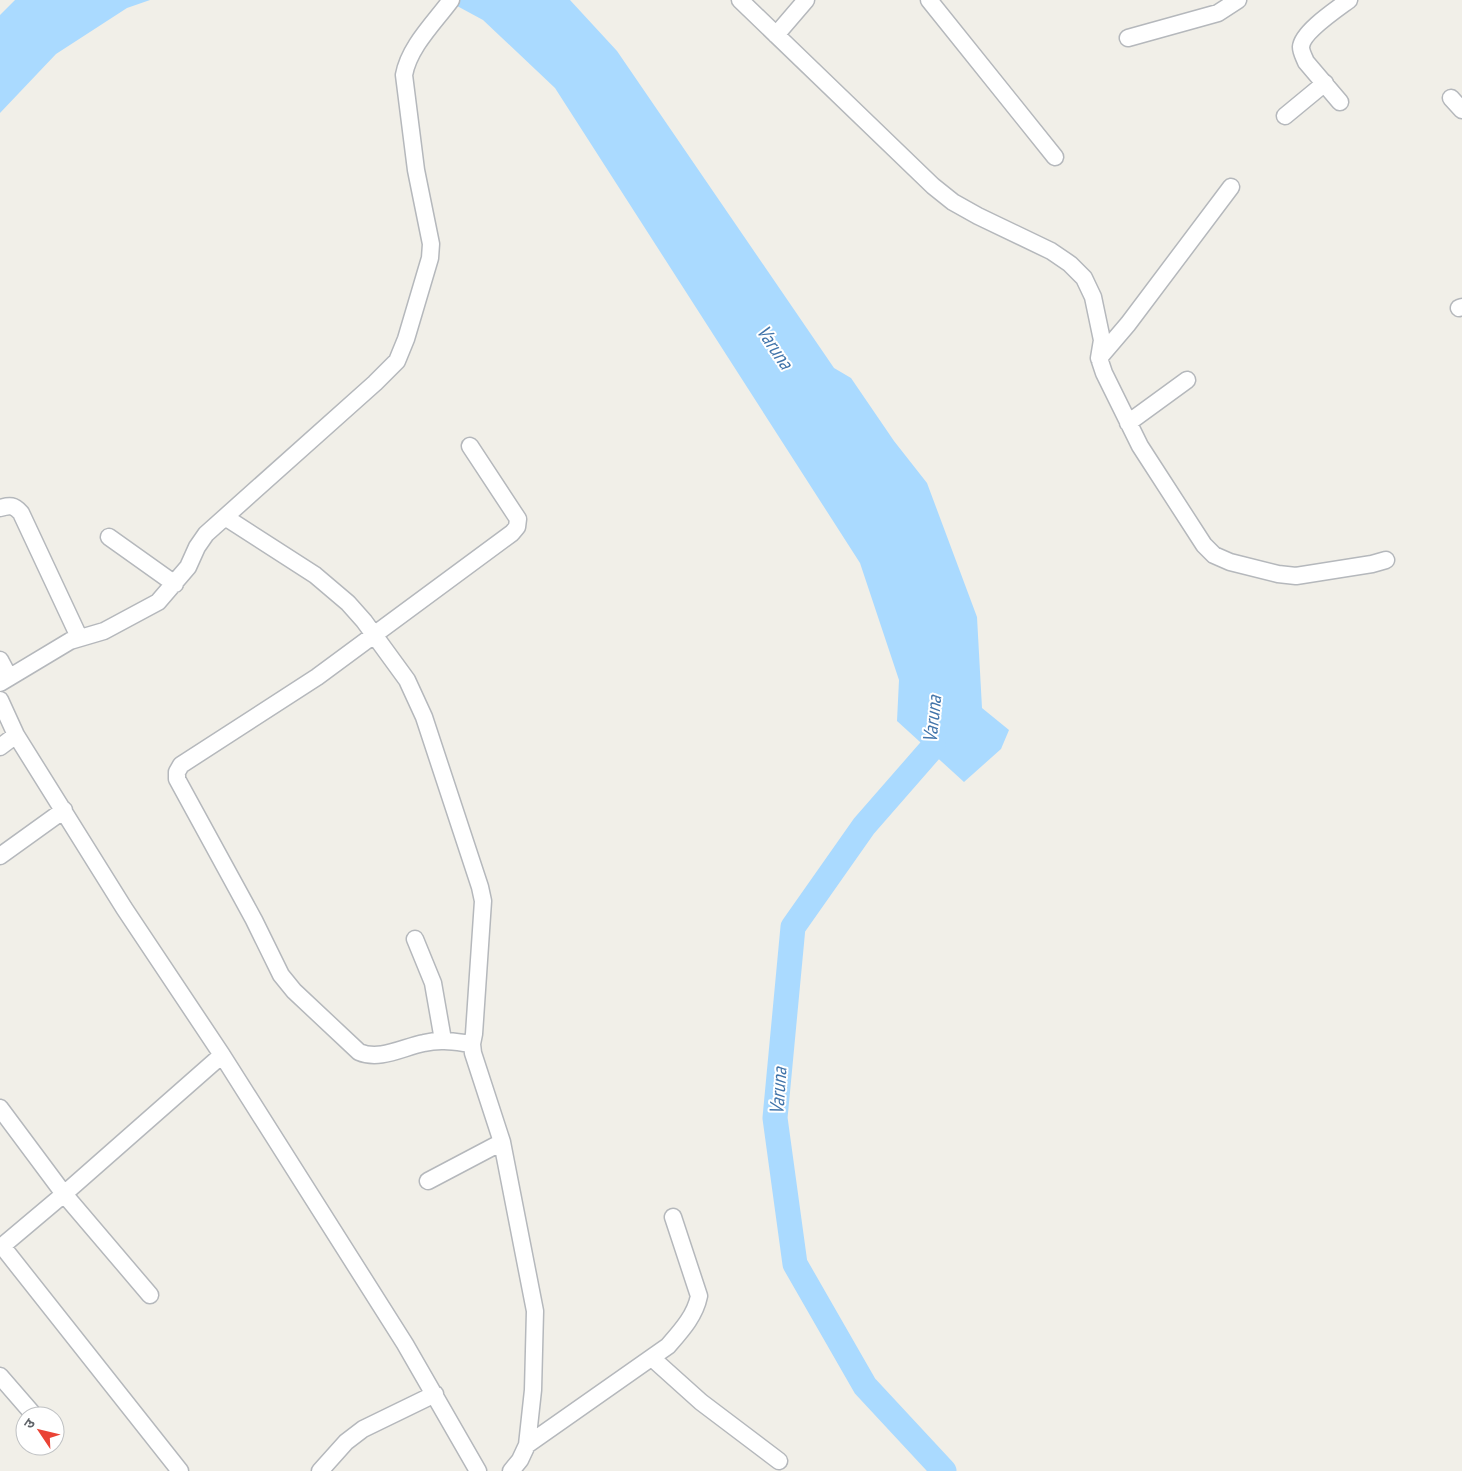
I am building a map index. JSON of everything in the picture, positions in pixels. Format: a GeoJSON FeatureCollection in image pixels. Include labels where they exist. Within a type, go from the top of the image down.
{"type":"FeatureCollection","features":[{"type":"Feature","properties":{"kind":"street"},"geometry":{"type":"LineString","coordinates":[[740,0],[933,186],[953,202],[978,216],[1051,251],[1070,264],[1084,278],[1093,297],[1102,340],[1100,358],[1104,373],[1140,446],[1204,545],[1214,555],[1230,562],[1278,574],[1296,576],[1386,560]]}},
{"type":"Feature","properties":{"kind":"street"},"geometry":{"type":"LineString","coordinates":[[776,35],[806,0]]}},
{"type":"Feature","properties":{"kind":"street"},"geometry":{"type":"LineString","coordinates":[[929,0],[1056,157]]}},
{"type":"Feature","properties":{"kind":"street"},"geometry":{"type":"LineString","coordinates":[[1128,38],[1218,13],[1238,0]]}},
{"type":"Feature","properties":{"kind":"street"},"geometry":{"type":"LineString","coordinates":[[1340,102],[1306,62],[1301,46],[1306,36],[1313,29],[1349,0]]}},
{"type":"Feature","properties":{"kind":"street"},"geometry":{"type":"LineString","coordinates":[[0,660],[4,680],[79,637],[104,631],[158,602],[188,567],[197,547],[206,534],[374,383],[396,360],[406,339],[428,267],[431,244],[416,170],[404,75],[406,62],[450,1]]}},
{"type":"Feature","properties":{"kind":"street"},"geometry":{"type":"LineString","coordinates":[[1285,116],[1324,83]]}},
{"type":"Feature","properties":{"kind":"street"},"geometry":{"type":"LineString","coordinates":[[1100,358],[1128,324],[1231,187]]}},
{"type":"Feature","properties":{"kind":"street"},"geometry":{"type":"LineString","coordinates":[[1128,423],[1187,380]]}},
{"type":"Feature","properties":{"kind":"street"},"geometry":{"type":"LineString","coordinates":[[470,446],[518,519],[517,527],[317,677],[181,765],[177,772],[177,778],[254,920],[281,975],[294,991],[359,1052],[367,1056],[377,1056],[425,1042],[444,1040],[472,1044]]}},
{"type":"Feature","properties":{"kind":"street"},"geometry":{"type":"LineString","coordinates":[[0,508],[9,505],[16,508],[20,513],[79,637]]}},
{"type":"Feature","properties":{"kind":"street"},"geometry":{"type":"LineString","coordinates":[[225,517],[315,575],[348,603],[374,635],[407,680],[424,717],[462,827],[484,901],[472,1044],[473,1053],[502,1142],[535,1311],[533,1390],[527,1445],[520,1460],[511,1471]]}},
{"type":"Feature","properties":{"kind":"street"},"geometry":{"type":"LineString","coordinates":[[109,537],[175,584]]}},
{"type":"Feature","properties":{"kind":"street"},"geometry":{"type":"LineString","coordinates":[[0,700],[16,735],[124,908],[222,1055],[435,1394],[478,1471]]}},
{"type":"Feature","properties":{"kind":"street"},"geometry":{"type":"LineString","coordinates":[[0,747],[16,735]]}},
{"type":"Feature","properties":{"kind":"street"},"geometry":{"type":"LineString","coordinates":[[0,856],[64,810]]}},
{"type":"Feature","properties":{"kind":"street"},"geometry":{"type":"LineString","coordinates":[[415,938],[433,983],[444,1040]]}},
{"type":"Feature","properties":{"kind":"street"},"geometry":{"type":"LineString","coordinates":[[180,1471],[1,1247],[222,1055]]}},
{"type":"Feature","properties":{"kind":"street"},"geometry":{"type":"LineString","coordinates":[[0,1108],[64,1194],[150,1295]]}},
{"type":"Feature","properties":{"kind":"street"},"geometry":{"type":"LineString","coordinates":[[428,1181],[502,1142]]}},
{"type":"Feature","properties":{"kind":"street"},"geometry":{"type":"LineString","coordinates":[[527,1445],[668,1346],[684,1327],[696,1307],[699,1296],[673,1217]]}},
{"type":"Feature","properties":{"kind":"street"},"geometry":{"type":"LineString","coordinates":[[652,1358],[701,1402],[778,1461]]}},
{"type":"Feature","properties":{"kind":"street"},"geometry":{"type":"LineString","coordinates":[[0,1376],[27,1406]]}},
{"type":"Feature","properties":{"kind":"street"},"geometry":{"type":"LineString","coordinates":[[320,1471],[353,1435],[435,1394]]}},
{"type":"Feature","properties":{"kind":"water"},"geometry":{"type":"Polygon","coordinates":[[[15,0],[150,0],[127,8],[56,54],[0,113],[0,15],[15,0]]]}},
{"type":"Feature","properties":{"kind":"water"},"geometry":{"type":"Polygon","coordinates":[[[446,0],[570,0],[617,51],[834,368],[851,378],[894,441],[927,483],[977,617],[982,708],[1009,730],[1001,749],[964,782],[897,721],[899,680],[860,563],[555,88],[483,20],[446,0]]]}},
{"type":"Feature","properties":{"kind":"waterway","name":"Varuna"},"geometry":{"type":"LineString","coordinates":[[934,719],[933,747],[864,826],[793,927],[775,1118],[795,1264],[865,1386],[944,1471]]}}]}
